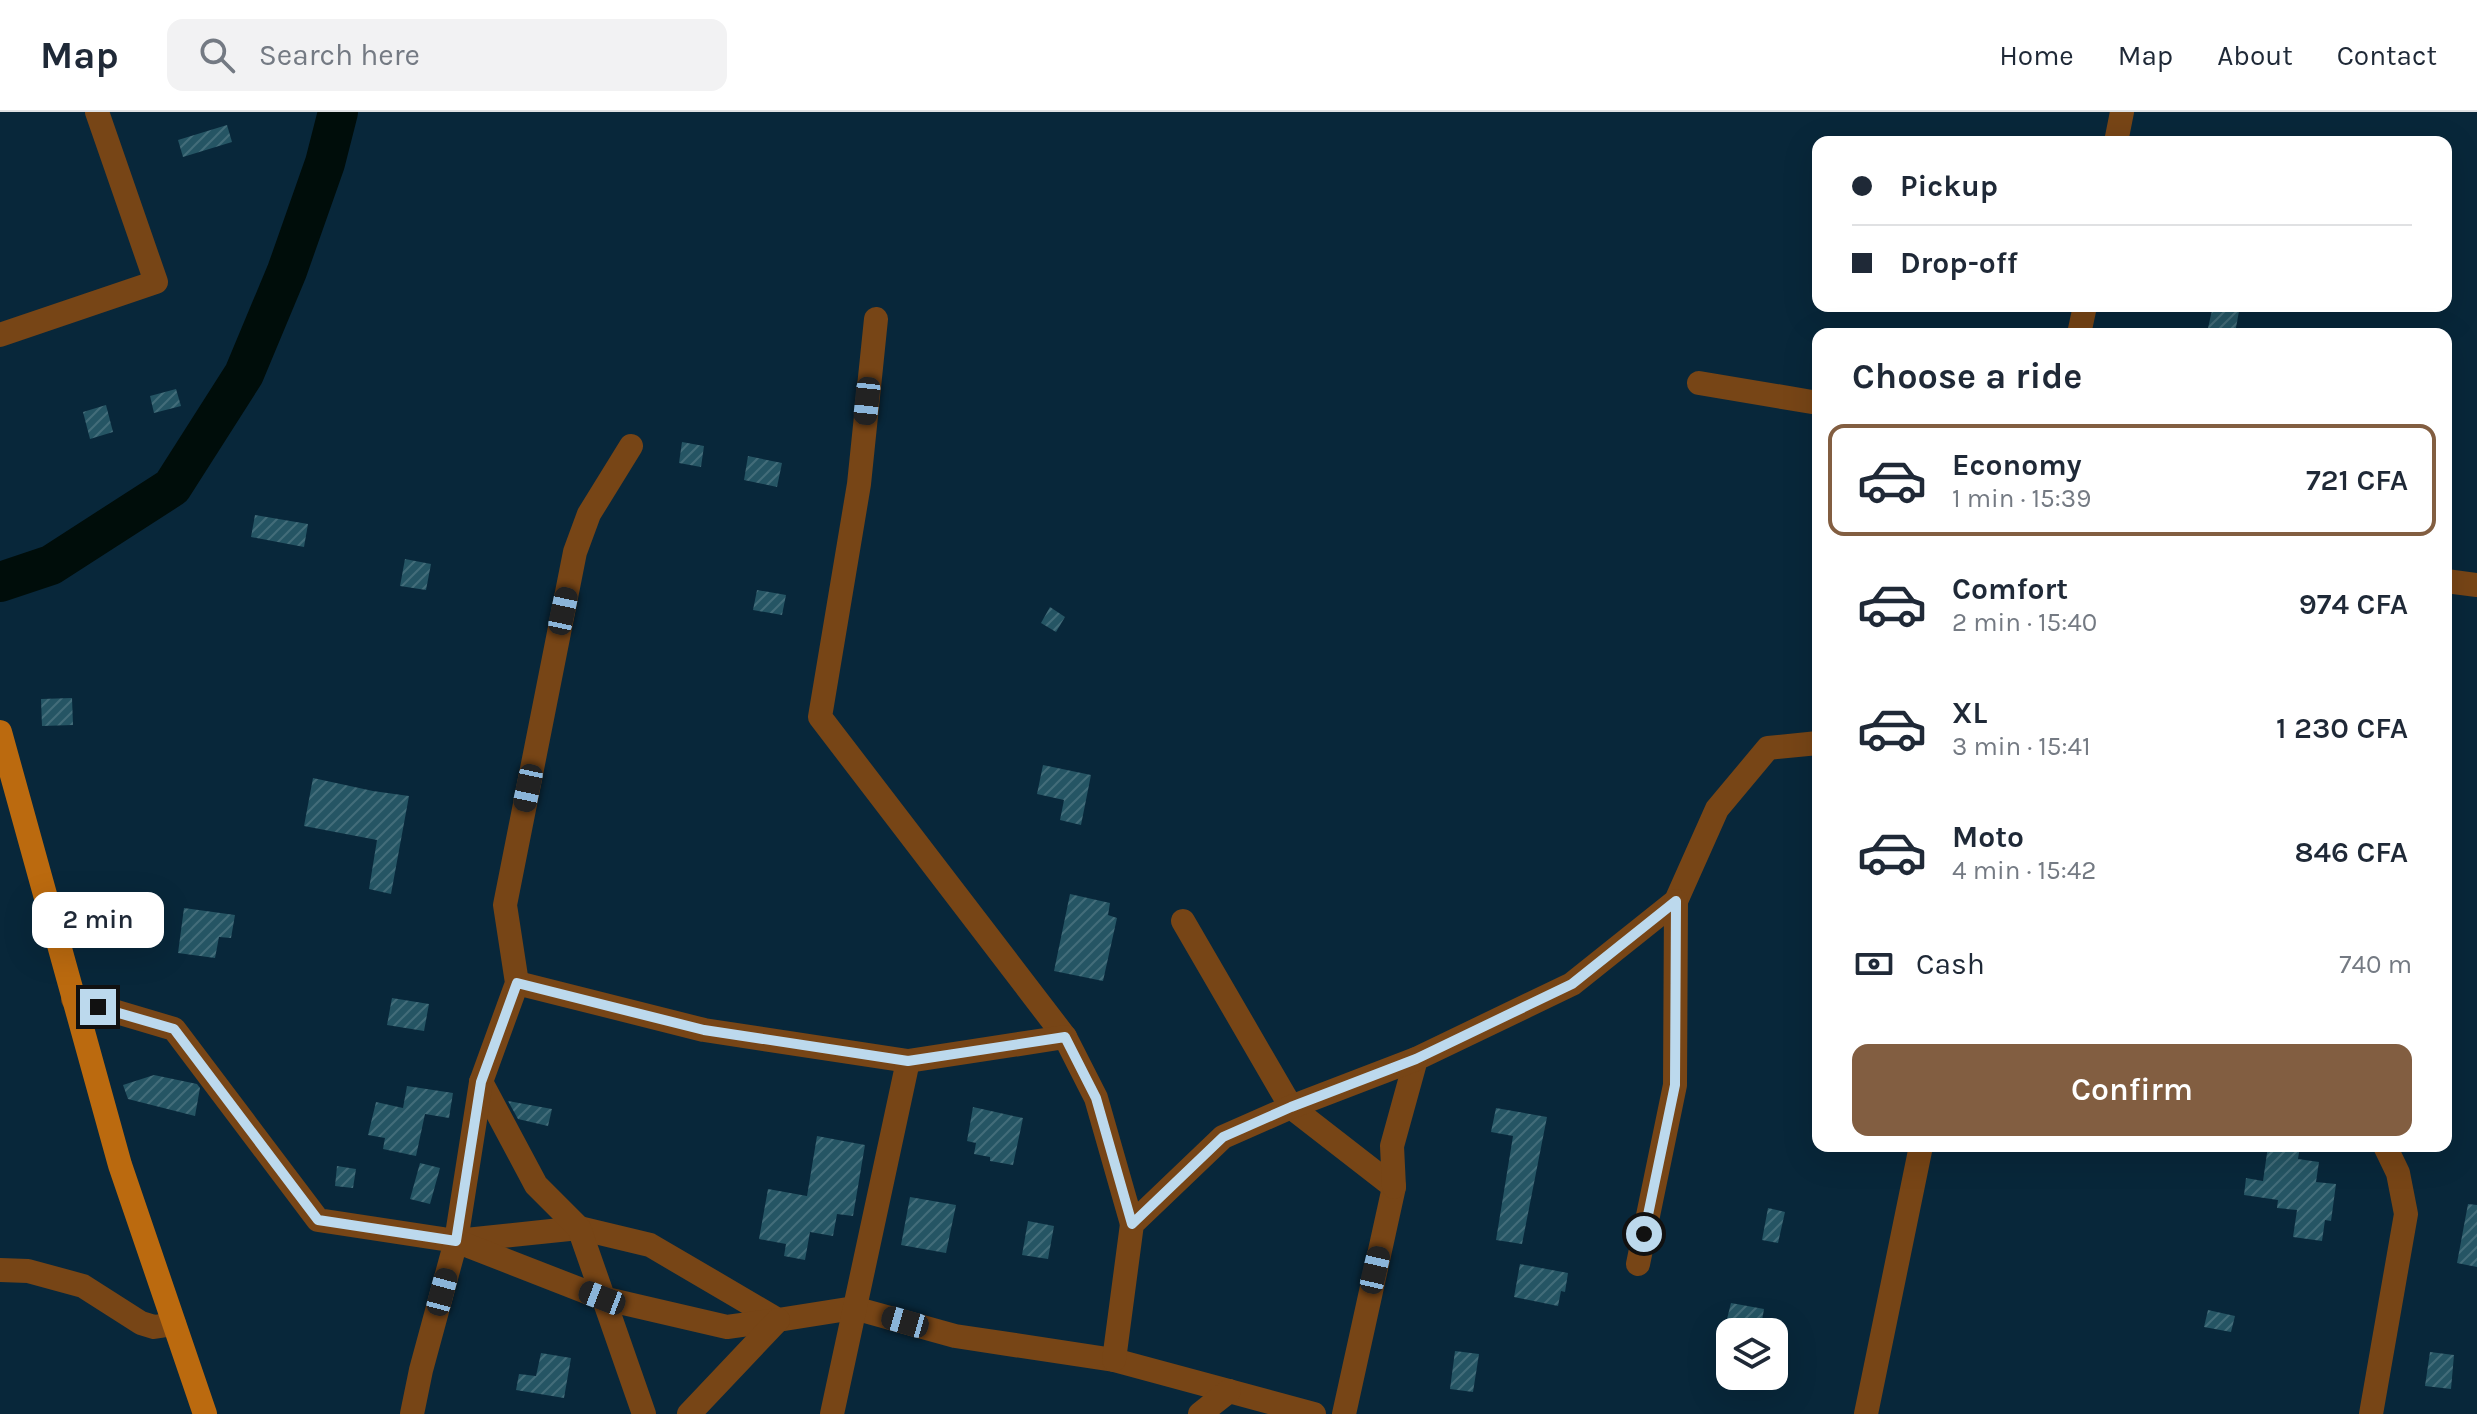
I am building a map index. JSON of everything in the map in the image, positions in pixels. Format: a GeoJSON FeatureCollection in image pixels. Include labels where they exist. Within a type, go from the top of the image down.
{"type":"FeatureCollection","features":[{"type":"Feature","properties":{"kind":"main road"},"geometry":{"type":"LineString","coordinates":[[0,732],[120,1165],[205,1414]]}},
{"type":"Feature","properties":{"kind":"street"},"geometry":{"type":"LineString","coordinates":[[0,335],[156,282],[97,112]]}},
{"type":"Feature","properties":{"kind":"street"},"geometry":{"type":"LineString","coordinates":[[2117,136],[2122,112]]}},
{"type":"Feature","properties":{"kind":"street"},"geometry":{"type":"LineString","coordinates":[[876,319],[859,484],[820,717],[1065,1037],[1096,1098],[1132,1224],[1114,1360]]}},
{"type":"Feature","properties":{"kind":"street"},"geometry":{"type":"LineString","coordinates":[[1699,383],[1812,402]]}},
{"type":"Feature","properties":{"kind":"street"},"geometry":{"type":"LineString","coordinates":[[412,1414],[456,1241],[481,1082],[517,983],[505,905],[575,552],[589,514],[631,446]]}},
{"type":"Feature","properties":{"kind":"street"},"geometry":{"type":"LineString","coordinates":[[2452,582],[2477,585]]}},
{"type":"Feature","properties":{"kind":"street"},"geometry":{"type":"LineString","coordinates":[[1638,1264],[1675,1085],[1676,901],[1717,809],[1768,748],[1812,744]]}},
{"type":"Feature","properties":{"kind":"street"},"geometry":{"type":"LineString","coordinates":[[1132,1224],[1223,1137],[1416,1059],[1572,984],[1676,901]]}},
{"type":"Feature","properties":{"kind":"street"},"geometry":{"type":"LineString","coordinates":[[1183,921],[1291,1107],[1394,1187]]}},
{"type":"Feature","properties":{"kind":"street"},"geometry":{"type":"LineString","coordinates":[[517,983],[704,1030],[908,1061],[1065,1037]]}},
{"type":"Feature","properties":{"kind":"street"},"geometry":{"type":"LineString","coordinates":[[73,999],[174,1029],[318,1220],[456,1241],[602,1298],[727,1327],[854,1308],[955,1336],[1114,1360],[1314,1414]]}},
{"type":"Feature","properties":{"kind":"street"},"geometry":{"type":"LineString","coordinates":[[1344,1414],[1394,1187],[1392,1146],[1416,1059]]}},
{"type":"Feature","properties":{"kind":"street"},"geometry":{"type":"LineString","coordinates":[[832,1414],[908,1061]]}},
{"type":"Feature","properties":{"kind":"street"},"geometry":{"type":"LineString","coordinates":[[481,1082],[536,1185],[579,1228],[644,1414]]}},
{"type":"Feature","properties":{"kind":"street"},"geometry":{"type":"LineString","coordinates":[[1866,1414],[1920,1152]]}},
{"type":"Feature","properties":{"kind":"street"},"geometry":{"type":"LineString","coordinates":[[2371,1414],[2406,1214],[2398,1173],[2388,1152]]}},
{"type":"Feature","properties":{"kind":"street"},"geometry":{"type":"LineString","coordinates":[[456,1241],[579,1228],[650,1245],[778,1320]]}},
{"type":"Feature","properties":{"kind":"street"},"geometry":{"type":"LineString","coordinates":[[0,1270],[28,1271],[68,1281],[102,1297],[141,1323],[154,1327],[174,1324]]}},
{"type":"Feature","properties":{"kind":"street"},"geometry":{"type":"LineString","coordinates":[[689,1414],[778,1320]]}},
{"type":"Feature","properties":{"kind":"street"},"geometry":{"type":"LineString","coordinates":[[1200,1414],[1229,1391]]}},
{"type":"Feature","properties":{"kind":"building"},"geometry":{"type":"Polygon","coordinates":[[[227,125],[232,142],[183,157],[178,140],[227,125]]]}},
{"type":"Feature","properties":{"kind":"building"},"geometry":{"type":"Polygon","coordinates":[[[2212,312],[2239,312],[2236,328],[2208,328],[2212,312]]]}},
{"type":"Feature","properties":{"kind":"building"},"geometry":{"type":"Polygon","coordinates":[[[176,389],[181,406],[154,413],[150,396],[176,389]]]}},
{"type":"Feature","properties":{"kind":"building"},"geometry":{"type":"Polygon","coordinates":[[[106,405],[113,432],[90,439],[83,412],[106,405]]]}},
{"type":"Feature","properties":{"kind":"building"},"geometry":{"type":"Polygon","coordinates":[[[682,442],[704,446],[701,467],[679,463],[682,442]]]}},
{"type":"Feature","properties":{"kind":"building"},"geometry":{"type":"Polygon","coordinates":[[[748,456],[782,463],[777,487],[744,480],[748,456]]]}},
{"type":"Feature","properties":{"kind":"building"},"geometry":{"type":"Polygon","coordinates":[[[255,515],[308,524],[304,547],[251,537],[255,515]]]}},
{"type":"Feature","properties":{"kind":"building"},"geometry":{"type":"Polygon","coordinates":[[[405,559],[431,564],[426,590],[400,586],[405,559]]]}},
{"type":"Feature","properties":{"kind":"building"},"geometry":{"type":"Polygon","coordinates":[[[757,590],[786,595],[782,615],[753,610],[757,590]]]}},
{"type":"Feature","properties":{"kind":"building"},"geometry":{"type":"Polygon","coordinates":[[[1050,607],[1065,617],[1056,632],[1041,623],[1050,607]]]}},
{"type":"Feature","properties":{"kind":"building"},"geometry":{"type":"Polygon","coordinates":[[[72,698],[73,725],[42,726],[41,699],[72,698]]]}},
{"type":"Feature","properties":{"kind":"building"},"geometry":{"type":"Polygon","coordinates":[[[1043,765],[1091,775],[1081,825],[1060,820],[1064,800],[1037,794],[1043,765]]]}},
{"type":"Feature","properties":{"kind":"building"},"geometry":{"type":"Polygon","coordinates":[[[313,778],[409,796],[391,894],[369,889],[377,840],[304,826],[313,778]]]}},
{"type":"Feature","properties":{"kind":"building"},"geometry":{"type":"Polygon","coordinates":[[[1070,894],[1110,903],[1108,915],[1117,918],[1103,981],[1054,971],[1070,894]]]}},
{"type":"Feature","properties":{"kind":"building"},"geometry":{"type":"Polygon","coordinates":[[[184,908],[235,915],[231,938],[219,937],[215,958],[178,953],[184,908]]]}},
{"type":"Feature","properties":{"kind":"building"},"geometry":{"type":"Polygon","coordinates":[[[392,998],[429,1004],[424,1031],[387,1025],[392,998]]]}},
{"type":"Feature","properties":{"kind":"building"},"geometry":{"type":"Polygon","coordinates":[[[154,1075],[197,1084],[200,1088],[195,1116],[128,1099],[123,1085],[154,1075]]]}},
{"type":"Feature","properties":{"kind":"building"},"geometry":{"type":"Polygon","coordinates":[[[407,1086],[453,1093],[449,1118],[425,1114],[416,1156],[383,1149],[385,1138],[368,1135],[376,1102],[403,1108],[407,1086]]]}},
{"type":"Feature","properties":{"kind":"building"},"geometry":{"type":"Polygon","coordinates":[[[508,1101],[552,1109],[548,1126],[518,1119],[508,1101]]]}},
{"type":"Feature","properties":{"kind":"building"},"geometry":{"type":"Polygon","coordinates":[[[973,1107],[1023,1118],[1013,1165],[974,1154],[976,1143],[967,1141],[973,1107]]]}},
{"type":"Feature","properties":{"kind":"building"},"geometry":{"type":"Polygon","coordinates":[[[1496,1108],[1547,1117],[1522,1244],[1496,1240],[1513,1136],[1491,1132],[1496,1108]]]}},
{"type":"Feature","properties":{"kind":"building"},"geometry":{"type":"Polygon","coordinates":[[[817,1136],[865,1145],[853,1216],[837,1214],[833,1236],[810,1232],[805,1260],[784,1256],[786,1244],[759,1239],[768,1189],[807,1196],[817,1136]]]}},
{"type":"Feature","properties":{"kind":"building"},"geometry":{"type":"Polygon","coordinates":[[[2267,1152],[2299,1152],[2298,1159],[2319,1162],[2316,1182],[2336,1184],[2331,1221],[2325,1220],[2322,1241],[2293,1237],[2297,1210],[2277,1208],[2278,1200],[2244,1195],[2246,1178],[2263,1181],[2267,1152]]]}},
{"type":"Feature","properties":{"kind":"building"},"geometry":{"type":"Polygon","coordinates":[[[420,1163],[440,1168],[430,1204],[410,1199],[420,1163]]]}},
{"type":"Feature","properties":{"kind":"building"},"geometry":{"type":"Polygon","coordinates":[[[337,1166],[356,1169],[353,1188],[335,1186],[337,1166]]]}},
{"type":"Feature","properties":{"kind":"building"},"geometry":{"type":"Polygon","coordinates":[[[910,1197],[956,1205],[946,1253],[901,1245],[910,1197]]]}},
{"type":"Feature","properties":{"kind":"building"},"geometry":{"type":"Polygon","coordinates":[[[2468,1204],[2477,1205],[2477,1267],[2457,1263],[2468,1204]]]}},
{"type":"Feature","properties":{"kind":"building"},"geometry":{"type":"Polygon","coordinates":[[[1768,1208],[1785,1212],[1778,1243],[1762,1240],[1768,1208]]]}},
{"type":"Feature","properties":{"kind":"building"},"geometry":{"type":"Polygon","coordinates":[[[1028,1221],[1054,1226],[1048,1259],[1022,1255],[1028,1221]]]}},
{"type":"Feature","properties":{"kind":"building"},"geometry":{"type":"Polygon","coordinates":[[[1520,1264],[1568,1273],[1565,1292],[1561,1291],[1558,1306],[1514,1297],[1520,1264]]]}},
{"type":"Feature","properties":{"kind":"building"},"geometry":{"type":"Polygon","coordinates":[[[1731,1303],[1764,1309],[1762,1318],[1727,1318],[1731,1303]]]}},
{"type":"Feature","properties":{"kind":"building"},"geometry":{"type":"Polygon","coordinates":[[[2208,1310],[2235,1316],[2231,1332],[2204,1327],[2208,1310]]]}},
{"type":"Feature","properties":{"kind":"building"},"geometry":{"type":"Polygon","coordinates":[[[1455,1351],[1479,1354],[1473,1392],[1450,1389],[1455,1351]]]}},
{"type":"Feature","properties":{"kind":"building"},"geometry":{"type":"Polygon","coordinates":[[[2430,1352],[2454,1355],[2451,1389],[2425,1386],[2430,1352]]]}},
{"type":"Feature","properties":{"kind":"building"},"geometry":{"type":"Polygon","coordinates":[[[541,1353],[571,1358],[564,1398],[516,1390],[519,1374],[536,1376],[541,1353]]]}},
{"type":"Feature","properties":{"kind":"waterway"},"geometry":{"type":"LineString","coordinates":[[0,582],[51,565],[172,487],[244,374],[287,271],[325,163],[338,112]]}},
{"type":"Feature","properties":{"kind":"route"},"geometry":{"type":"LineString","coordinates":[[98,1007],[174,1029],[318,1220],[456,1241],[481,1082],[517,983],[704,1030],[908,1061],[1065,1037],[1096,1098],[1132,1224],[1223,1137],[1416,1059],[1572,984],[1676,901],[1675,1085],[1644,1234]]}}]}
